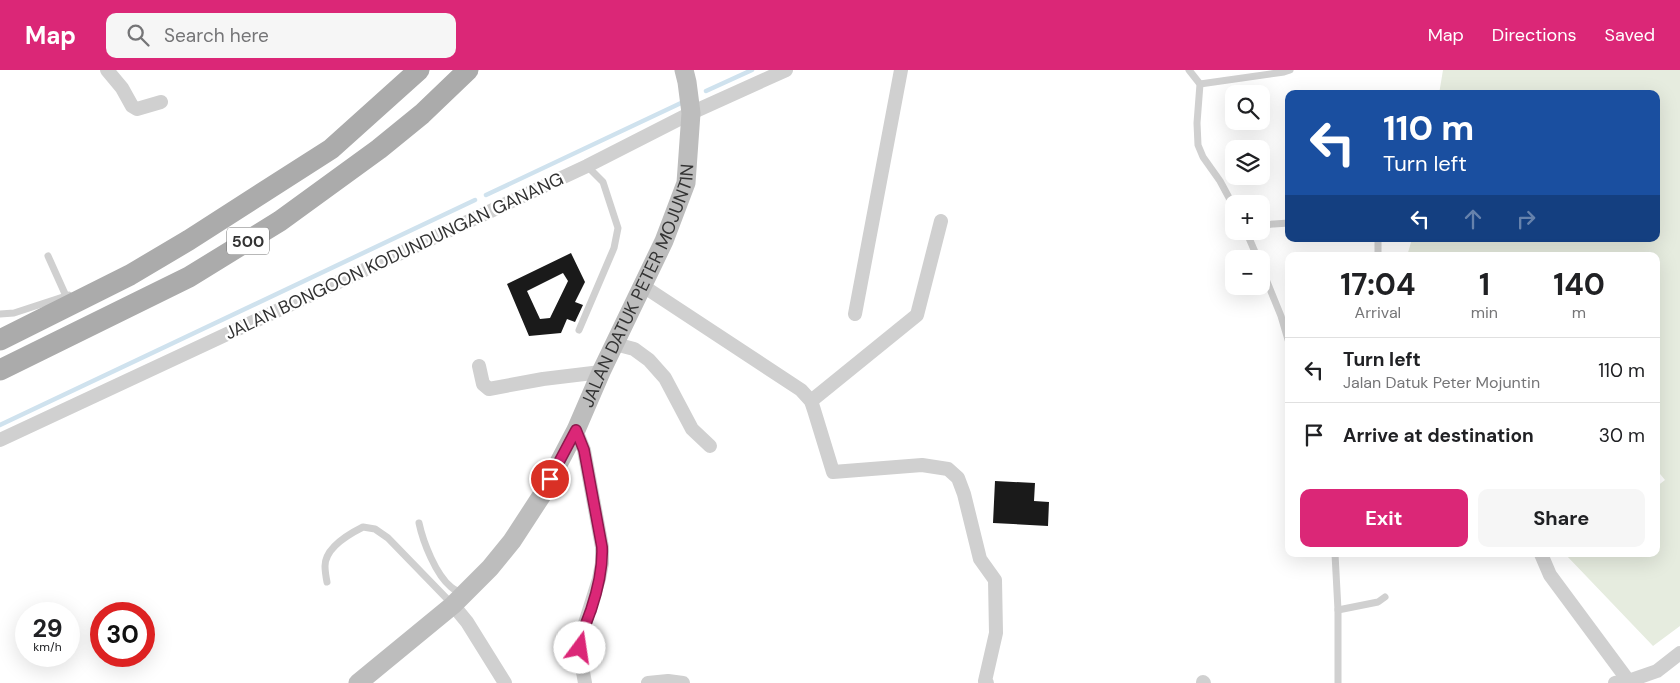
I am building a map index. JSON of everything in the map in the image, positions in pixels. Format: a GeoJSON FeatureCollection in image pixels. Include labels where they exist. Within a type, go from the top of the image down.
{"type":"FeatureCollection","features":[{"type":"Feature","properties":{"kind":"main road","name":"500"},"geometry":{"type":"LineString","coordinates":[[0,340],[130,275],[189,240],[330,149],[419,70]]}},
{"type":"Feature","properties":{"kind":"main road","name":"500"},"geometry":{"type":"LineString","coordinates":[[0,370],[189,277],[280,221],[379,149],[422,114],[468,70]]}},
{"type":"Feature","properties":{"kind":"main road","name":"JALAN DATUK PETER MOJUNTIN"},"geometry":{"type":"LineString","coordinates":[[358,683],[458,600],[490,568],[512,542],[542,495],[576,430],[601,372],[664,241],[686,183],[691,114],[684,70]]}},
{"type":"Feature","properties":{"kind":"street"},"geometry":{"type":"LineString","coordinates":[[107,70],[122,88],[132,106],[137,109],[161,102]]}},
{"type":"Feature","properties":{"kind":"street","name":"JALAN BONGOON KODUNDUNGAN GANANG"},"geometry":{"type":"LineString","coordinates":[[0,440],[588,166],[691,114],[786,70]]}},
{"type":"Feature","properties":{"kind":"street"},"geometry":{"type":"LineString","coordinates":[[894,70],[898,84]]}},
{"type":"Feature","properties":{"kind":"street"},"geometry":{"type":"LineString","coordinates":[[855,314],[900,70]]}},
{"type":"Feature","properties":{"kind":"street"},"geometry":{"type":"LineString","coordinates":[[811,401],[917,315],[941,220]]}},
{"type":"Feature","properties":{"kind":"street"},"geometry":{"type":"LineString","coordinates":[[643,286],[801,390],[811,401],[833,472],[922,465],[948,470],[958,478],[964,494],[980,559],[995,580],[996,633],[986,683]]}},
{"type":"Feature","properties":{"kind":"street"},"geometry":{"type":"LineString","coordinates":[[615,344],[634,349],[649,360],[665,378],[692,429],[710,446]]}},
{"type":"Feature","properties":{"kind":"street"},"geometry":{"type":"LineString","coordinates":[[479,366],[483,384],[489,390],[543,379],[601,372]]}},
{"type":"Feature","properties":{"kind":"street"},"geometry":{"type":"LineString","coordinates":[[576,430],[584,450],[602,547],[602,563],[592,607],[580,638],[580,661],[585,683]]}},
{"type":"Feature","properties":{"kind":"street"},"geometry":{"type":"LineString","coordinates":[[1542,557],[1550,575],[1624,682],[1657,671],[1680,653]]}},
{"type":"Feature","properties":{"kind":"street"},"geometry":{"type":"LineString","coordinates":[[458,600],[472,630],[505,683]]}},
{"type":"Feature","properties":{"kind":"street"},"geometry":{"type":"LineString","coordinates":[[648,683],[668,681],[683,683]]}},
{"type":"Feature","properties":{"kind":"lane"},"geometry":{"type":"LineString","coordinates":[[1188,70],[1200,84],[1197,122],[1198,145],[1203,157],[1228,195]]}},
{"type":"Feature","properties":{"kind":"lane"},"geometry":{"type":"LineString","coordinates":[[1200,84],[1290,70]]}},
{"type":"Feature","properties":{"kind":"lane"},"geometry":{"type":"LineString","coordinates":[[579,330],[614,248],[618,228],[603,182],[588,166]]}},
{"type":"Feature","properties":{"kind":"lane"},"geometry":{"type":"LineString","coordinates":[[1270,224],[1285,223]]}},
{"type":"Feature","properties":{"kind":"lane"},"geometry":{"type":"LineString","coordinates":[[48,256],[66,296]]}},
{"type":"Feature","properties":{"kind":"lane"},"geometry":{"type":"LineString","coordinates":[[0,314],[14,313],[130,275]]}},
{"type":"Feature","properties":{"kind":"lane"},"geometry":{"type":"LineString","coordinates":[[1270,289],[1285,330]]}},
{"type":"Feature","properties":{"kind":"lane"},"geometry":{"type":"LineString","coordinates":[[1281,316],[1285,315]]}},
{"type":"Feature","properties":{"kind":"lane"},"geometry":{"type":"LineString","coordinates":[[418,524],[422,539],[439,572],[458,600]]}},
{"type":"Feature","properties":{"kind":"lane"},"geometry":{"type":"LineString","coordinates":[[327,582],[325,564],[327,557],[344,537],[363,527],[375,529],[388,538],[458,600]]}},
{"type":"Feature","properties":{"kind":"lane"},"geometry":{"type":"LineString","coordinates":[[1335,557],[1338,610],[1338,683]]}},
{"type":"Feature","properties":{"kind":"lane"},"geometry":{"type":"LineString","coordinates":[[1338,610],[1378,602],[1385,597]]}},
{"type":"Feature","properties":{"kind":"shaded area"},"geometry":{"type":"Polygon","coordinates":[[[1443,70],[1680,70],[1680,626],[1653,646],[1568,557],[1660,557],[1660,484],[1665,480],[1660,474],[1660,252],[1408,252],[1411,242],[1660,242],[1660,90],[1440,90],[1443,70]]]}},
{"type":"Feature","properties":{"kind":"building"},"geometry":{"type":"Polygon","coordinates":[[[571,253],[585,282],[575,302],[583,305],[575,322],[567,319],[561,333],[529,336],[507,284],[571,253]],[[563,273],[527,291],[540,319],[550,318],[568,281],[563,273]]]}},
{"type":"Feature","properties":{"kind":"building"},"geometry":{"type":"Polygon","coordinates":[[[995,481],[1035,483],[1034,501],[1049,502],[1048,526],[993,523],[995,481]]]}},
{"type":"Feature","properties":{"kind":"waterway"},"geometry":{"type":"LineString","coordinates":[[706,91],[752,70]]}},
{"type":"Feature","properties":{"kind":"waterway"},"geometry":{"type":"LineString","coordinates":[[486,195],[681,103]]}},
{"type":"Feature","properties":{"kind":"waterway"},"geometry":{"type":"LineString","coordinates":[[0,425],[475,200]]}},
{"type":"Feature","properties":{"kind":"route"},"geometry":{"type":"LineString","coordinates":[[550,479],[576,430],[584,450],[602,547],[600,579],[580,638],[580,648]]}}]}
